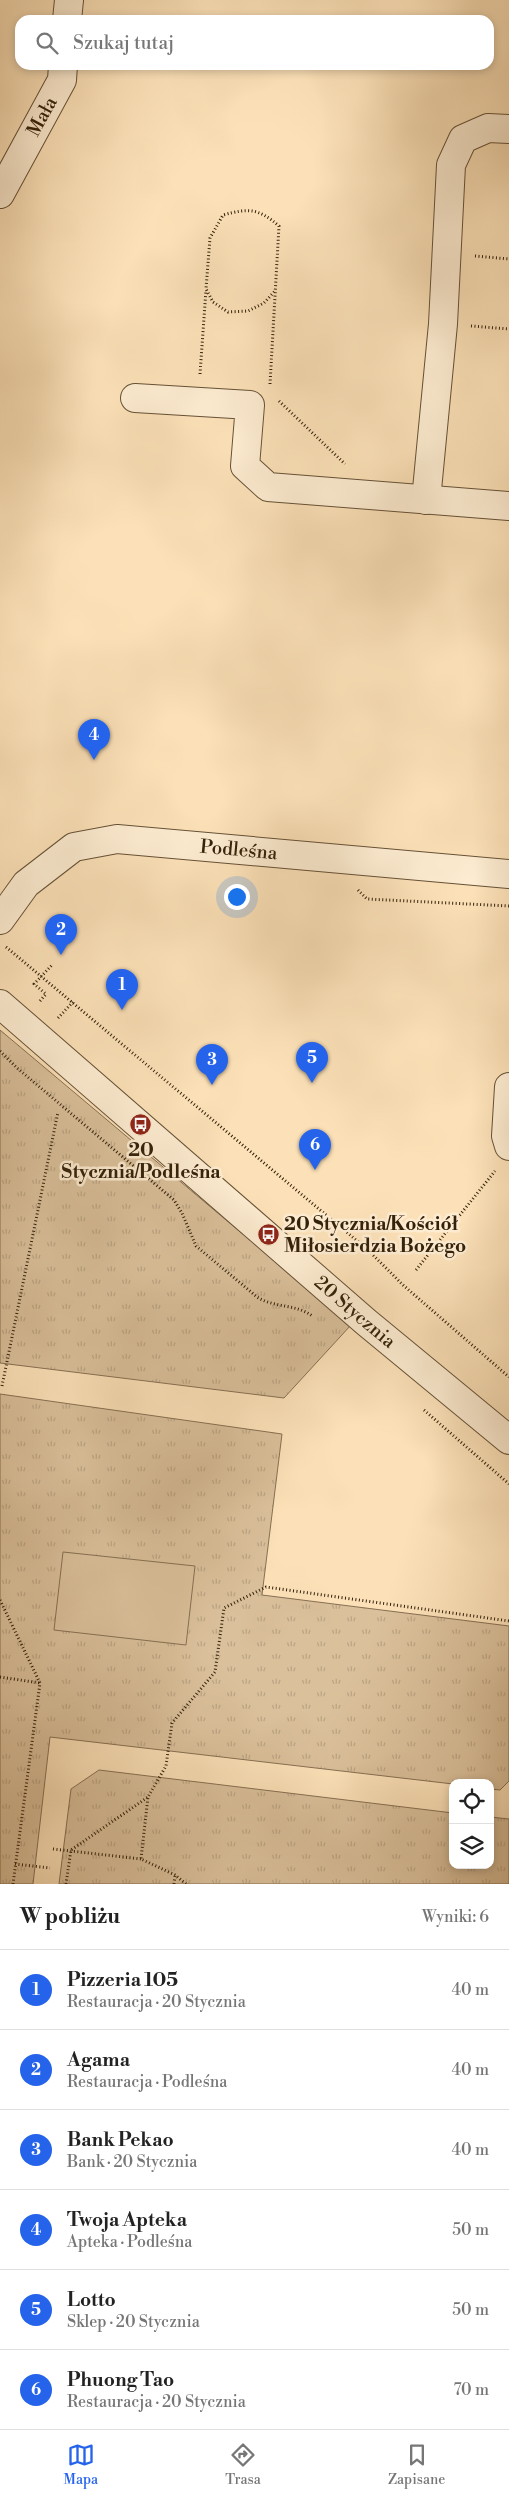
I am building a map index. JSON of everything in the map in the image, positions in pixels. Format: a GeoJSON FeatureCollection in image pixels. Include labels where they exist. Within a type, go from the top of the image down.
{"type":"FeatureCollection","features":[{"type":"Feature","properties":{"kind":"street"},"geometry":{"type":"LineString","coordinates":[[68,15],[69,0]]}},
{"type":"Feature","properties":{"kind":"street","name":"Mała"},"geometry":{"type":"LineString","coordinates":[[0,194],[62,80],[63,70]]}},
{"type":"Feature","properties":{"kind":"street"},"geometry":{"type":"LineString","coordinates":[[426,500],[443,324],[452,165],[463,139],[488,128],[509,129]]}},
{"type":"Feature","properties":{"kind":"street"},"geometry":{"type":"LineString","coordinates":[[135,398],[250,405],[245,466],[268,487],[509,506]]}},
{"type":"Feature","properties":{"kind":"street","name":"Podleśna"},"geometry":{"type":"LineString","coordinates":[[0,920],[26,884],[74,847],[117,839],[509,874]]}},
{"type":"Feature","properties":{"kind":"street","name":"20 Stycznia"},"geometry":{"type":"LineString","coordinates":[[0,1004],[366,1322],[509,1440]]}},
{"type":"Feature","properties":{"kind":"street"},"geometry":{"type":"LineString","coordinates":[[503,1157],[509,1087]]}},
{"type":"Feature","properties":{"kind":"path"},"geometry":{"type":"LineString","coordinates":[[200,376],[210,238],[223,215],[244,209],[264,214],[279,226],[269,392]]}},
{"type":"Feature","properties":{"kind":"path"},"geometry":{"type":"LineString","coordinates":[[446,254],[509,259]]}},
{"type":"Feature","properties":{"kind":"path"},"geometry":{"type":"LineString","coordinates":[[206,290],[213,302],[228,312],[248,311],[264,303],[275,291]]}},
{"type":"Feature","properties":{"kind":"path"},"geometry":{"type":"LineString","coordinates":[[443,324],[509,329]]}},
{"type":"Feature","properties":{"kind":"path"},"geometry":{"type":"LineString","coordinates":[[276,398],[378,496]]}},
{"type":"Feature","properties":{"kind":"path"},"geometry":{"type":"LineString","coordinates":[[0,942],[368,1250],[403,1285],[509,1377]]}},
{"type":"Feature","properties":{"kind":"path"},"geometry":{"type":"LineString","coordinates":[[0,1051],[16,1068],[174,1200],[182,1213],[190,1237],[202,1252],[262,1300],[308,1313],[315,1318]]}},
{"type":"Feature","properties":{"kind":"path"},"geometry":{"type":"LineString","coordinates":[[2,1386],[58,1112]]}},
{"type":"Feature","properties":{"kind":"path"},"geometry":{"type":"LineString","coordinates":[[416,1270],[503,1157]]}},
{"type":"Feature","properties":{"kind":"path"},"geometry":{"type":"LineString","coordinates":[[422,1408],[509,1484]]}},
{"type":"Feature","properties":{"kind":"path"},"geometry":{"type":"LineString","coordinates":[[141,1859],[148,1797],[166,1766],[172,1723],[215,1672],[224,1608],[266,1587],[509,1621]]}},
{"type":"Feature","properties":{"kind":"path"},"geometry":{"type":"LineString","coordinates":[[0,1600],[40,1683],[13,1884]]}},
{"type":"Feature","properties":{"kind":"path"},"geometry":{"type":"LineString","coordinates":[[0,1677],[40,1683]]}},
{"type":"Feature","properties":{"kind":"path"},"geometry":{"type":"LineString","coordinates":[[66,1884],[71,1850],[148,1797]]}},
{"type":"Feature","properties":{"kind":"path"},"geometry":{"type":"LineString","coordinates":[[53,1848],[141,1859],[175,1875],[186,1884]]}},
{"type":"Feature","properties":{"kind":"path"},"geometry":{"type":"LineString","coordinates":[[15,1864],[50,1868]]}},
{"type":"Feature","properties":{"kind":"path"},"geometry":{"type":"LineString","coordinates":[[174,1884],[175,1875]]}},
{"type":"Feature","properties":{"kind":"green space"},"geometry":{"type":"Polygon","coordinates":[[[0,1030],[351,1325],[284,1398],[0,1363],[0,1030]]]}},
{"type":"Feature","properties":{"kind":"green space"},"geometry":{"type":"Polygon","coordinates":[[[0,1394],[282,1434],[262,1595],[509,1626],[509,1781],[500,1790],[494,1789],[494,1779],[449,1779],[449,1784],[50,1737],[33,1884],[0,1884],[0,1394]]]}},
{"type":"Feature","properties":{"kind":"green space"},"geometry":{"type":"Polygon","coordinates":[[[63,1552],[195,1566],[186,1645],[54,1630],[63,1552]]]}},
{"type":"Feature","properties":{"kind":"green space"},"geometry":{"type":"Polygon","coordinates":[[[99,1770],[449,1813],[449,1869],[494,1869],[494,1817],[509,1819],[509,1884],[59,1884],[71,1789],[99,1770]]]}},
{"type":"Feature","properties":{"kind":"place","name":"Twoja Apteka"},"geometry":{"type":"Point","coordinates":[94,760]}},
{"type":"Feature","properties":{"kind":"place","name":"Agama"},"geometry":{"type":"Point","coordinates":[61,955]}},
{"type":"Feature","properties":{"kind":"place","name":"Pizzeria 105"},"geometry":{"type":"Point","coordinates":[122,1010]}},
{"type":"Feature","properties":{"kind":"place","name":"Lotto"},"geometry":{"type":"Point","coordinates":[312,1083]}},
{"type":"Feature","properties":{"kind":"place","name":"Bank Pekao"},"geometry":{"type":"Point","coordinates":[212,1085]}},
{"type":"Feature","properties":{"kind":"place","name":"20 Stycznia/Podleśna"},"geometry":{"type":"Point","coordinates":[141,1124]}},
{"type":"Feature","properties":{"kind":"place","name":"Phuong Tao"},"geometry":{"type":"Point","coordinates":[315,1170]}},
{"type":"Feature","properties":{"kind":"place","name":"20 Stycznia/Kościół Miłosierdzia Bożego"},"geometry":{"type":"Point","coordinates":[268,1235]}}]}
